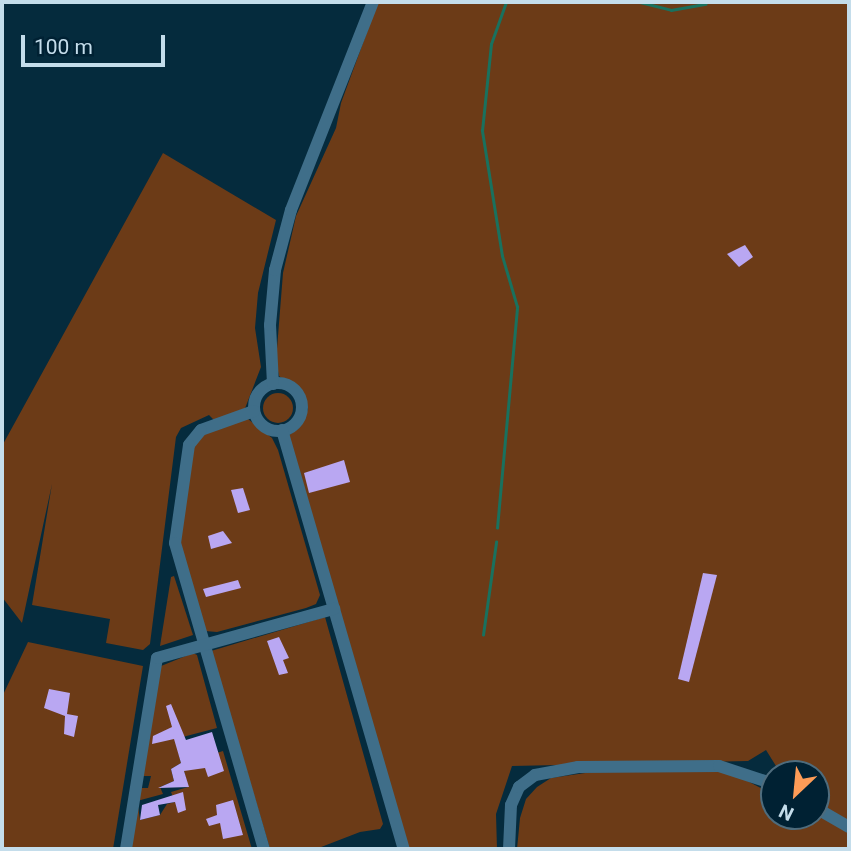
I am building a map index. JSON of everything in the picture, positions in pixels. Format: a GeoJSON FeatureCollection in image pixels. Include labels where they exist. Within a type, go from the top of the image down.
{"type":"FeatureCollection","features":[{"type":"Feature","properties":{"kind":"street"},"geometry":{"type":"LineString","coordinates":[[273,383],[270,325],[275,270],[291,210],[373,2]]}},
{"type":"Feature","properties":{"kind":"street"},"geometry":{"type":"LineString","coordinates":[[273,383],[294,389],[301,402],[295,423],[282,430],[261,424],[254,411],[260,391],[273,383]]}},
{"type":"Feature","properties":{"kind":"street"},"geometry":{"type":"LineString","coordinates":[[254,411],[201,430],[189,445],[174,543],[264,849]]}},
{"type":"Feature","properties":{"kind":"street"},"geometry":{"type":"LineString","coordinates":[[282,430],[404,849]]}},
{"type":"Feature","properties":{"kind":"street"},"geometry":{"type":"LineString","coordinates":[[126,849],[157,658],[334,609]]}},
{"type":"Feature","properties":{"kind":"street"},"geometry":{"type":"LineString","coordinates":[[509,849],[511,805],[520,787],[535,775],[578,767],[719,766],[760,779]]}},
{"type":"Feature","properties":{"kind":"street"},"geometry":{"type":"LineString","coordinates":[[830,816],[849,827]]}},
{"type":"Feature","properties":{"kind":"shaded area"},"geometry":{"type":"Polygon","coordinates":[[[378,2],[849,2],[849,849],[517,849],[520,818],[526,799],[537,787],[551,778],[592,772],[719,766],[760,788],[760,830],[830,830],[830,760],[772,760],[766,750],[748,761],[512,766],[496,814],[497,849],[404,849],[285,438],[299,428],[308,409],[305,396],[279,376],[276,361],[283,273],[296,216],[336,128],[341,103],[378,2]]]}},
{"type":"Feature","properties":{"kind":"shaded area"},"geometry":{"type":"Polygon","coordinates":[[[163,153],[276,220],[258,293],[255,328],[261,367],[244,411],[214,420],[209,415],[181,428],[176,437],[150,644],[143,650],[106,643],[110,619],[32,605],[52,484],[22,623],[2,597],[2,446],[163,153]]]}},
{"type":"Feature","properties":{"kind":"shaded area"},"geometry":{"type":"Polygon","coordinates":[[[278,393],[284,394],[292,402],[292,414],[284,422],[278,423],[272,422],[264,414],[263,408],[264,402],[272,394],[278,393]]]}},
{"type":"Feature","properties":{"kind":"shaded area"},"geometry":{"type":"Polygon","coordinates":[[[243,415],[272,438],[278,450],[320,595],[316,604],[306,608],[217,632],[205,631],[176,534],[189,445],[201,430],[243,415]]]}},
{"type":"Feature","properties":{"kind":"shaded area"},"geometry":{"type":"Polygon","coordinates":[[[174,576],[193,635],[160,646],[171,577],[174,576]]]}},
{"type":"Feature","properties":{"kind":"shaded area"},"geometry":{"type":"Polygon","coordinates":[[[325,617],[383,824],[380,829],[360,832],[316,849],[270,849],[211,651],[325,617]]]}},
{"type":"Feature","properties":{"kind":"shaded area"},"geometry":{"type":"Polygon","coordinates":[[[28,642],[143,666],[113,849],[2,849],[2,697],[28,642]]]}},
{"type":"Feature","properties":{"kind":"shaded area"},"geometry":{"type":"Polygon","coordinates":[[[193,653],[197,655],[217,728],[175,739],[181,763],[171,769],[174,781],[160,787],[163,794],[137,801],[140,788],[148,788],[151,776],[142,776],[161,666],[193,653]]]}},
{"type":"Feature","properties":{"kind":"shaded area"},"geometry":{"type":"Polygon","coordinates":[[[223,751],[252,849],[130,849],[138,806],[140,820],[160,815],[167,804],[175,802],[171,792],[188,787],[184,771],[194,760],[223,751]]]}},
{"type":"Feature","properties":{"kind":"building"},"geometry":{"type":"Polygon","coordinates":[[[745,245],[753,257],[739,267],[727,254],[745,245]]]}},
{"type":"Feature","properties":{"kind":"building"},"geometry":{"type":"Polygon","coordinates":[[[344,460],[350,482],[309,493],[304,473],[344,460]]]}},
{"type":"Feature","properties":{"kind":"building"},"geometry":{"type":"Polygon","coordinates":[[[243,488],[250,510],[238,513],[231,490],[243,488]]]}},
{"type":"Feature","properties":{"kind":"building"},"geometry":{"type":"Polygon","coordinates":[[[223,531],[232,543],[211,549],[208,536],[223,531]]]}},
{"type":"Feature","properties":{"kind":"building"},"geometry":{"type":"Polygon","coordinates":[[[703,573],[717,575],[689,682],[678,679],[703,573]]]}},
{"type":"Feature","properties":{"kind":"building"},"geometry":{"type":"Polygon","coordinates":[[[238,580],[241,588],[206,597],[203,589],[238,580]]]}},
{"type":"Feature","properties":{"kind":"building"},"geometry":{"type":"Polygon","coordinates":[[[279,637],[289,658],[283,660],[288,673],[279,675],[267,641],[279,637]]]}},
{"type":"Feature","properties":{"kind":"building"},"geometry":{"type":"Polygon","coordinates":[[[49,689],[70,693],[67,714],[78,716],[74,737],[64,734],[65,716],[44,708],[49,689]]]}},
{"type":"Feature","properties":{"kind":"building"},"geometry":{"type":"Polygon","coordinates":[[[171,704],[186,740],[212,732],[224,771],[208,777],[205,768],[184,771],[189,787],[158,788],[174,781],[171,769],[181,763],[174,739],[152,744],[153,736],[172,727],[166,706],[171,704]]]}},
{"type":"Feature","properties":{"kind":"building"},"geometry":{"type":"Polygon","coordinates":[[[183,792],[186,810],[178,813],[175,802],[158,805],[160,815],[140,820],[142,805],[183,792]]]}},
{"type":"Feature","properties":{"kind":"building"},"geometry":{"type":"Polygon","coordinates":[[[233,800],[243,835],[223,839],[220,823],[209,826],[206,819],[217,815],[216,805],[233,800]]]}},
{"type":"Feature","properties":{"kind":"waterway"},"geometry":{"type":"LineString","coordinates":[[497,528],[517,307],[502,256],[482,131],[491,44],[506,2]]}},
{"type":"Feature","properties":{"kind":"waterway"},"geometry":{"type":"LineString","coordinates":[[640,2],[671,10],[705,4]]}},
{"type":"Feature","properties":{"kind":"waterway"},"geometry":{"type":"LineString","coordinates":[[483,635],[496,542]]}}]}
